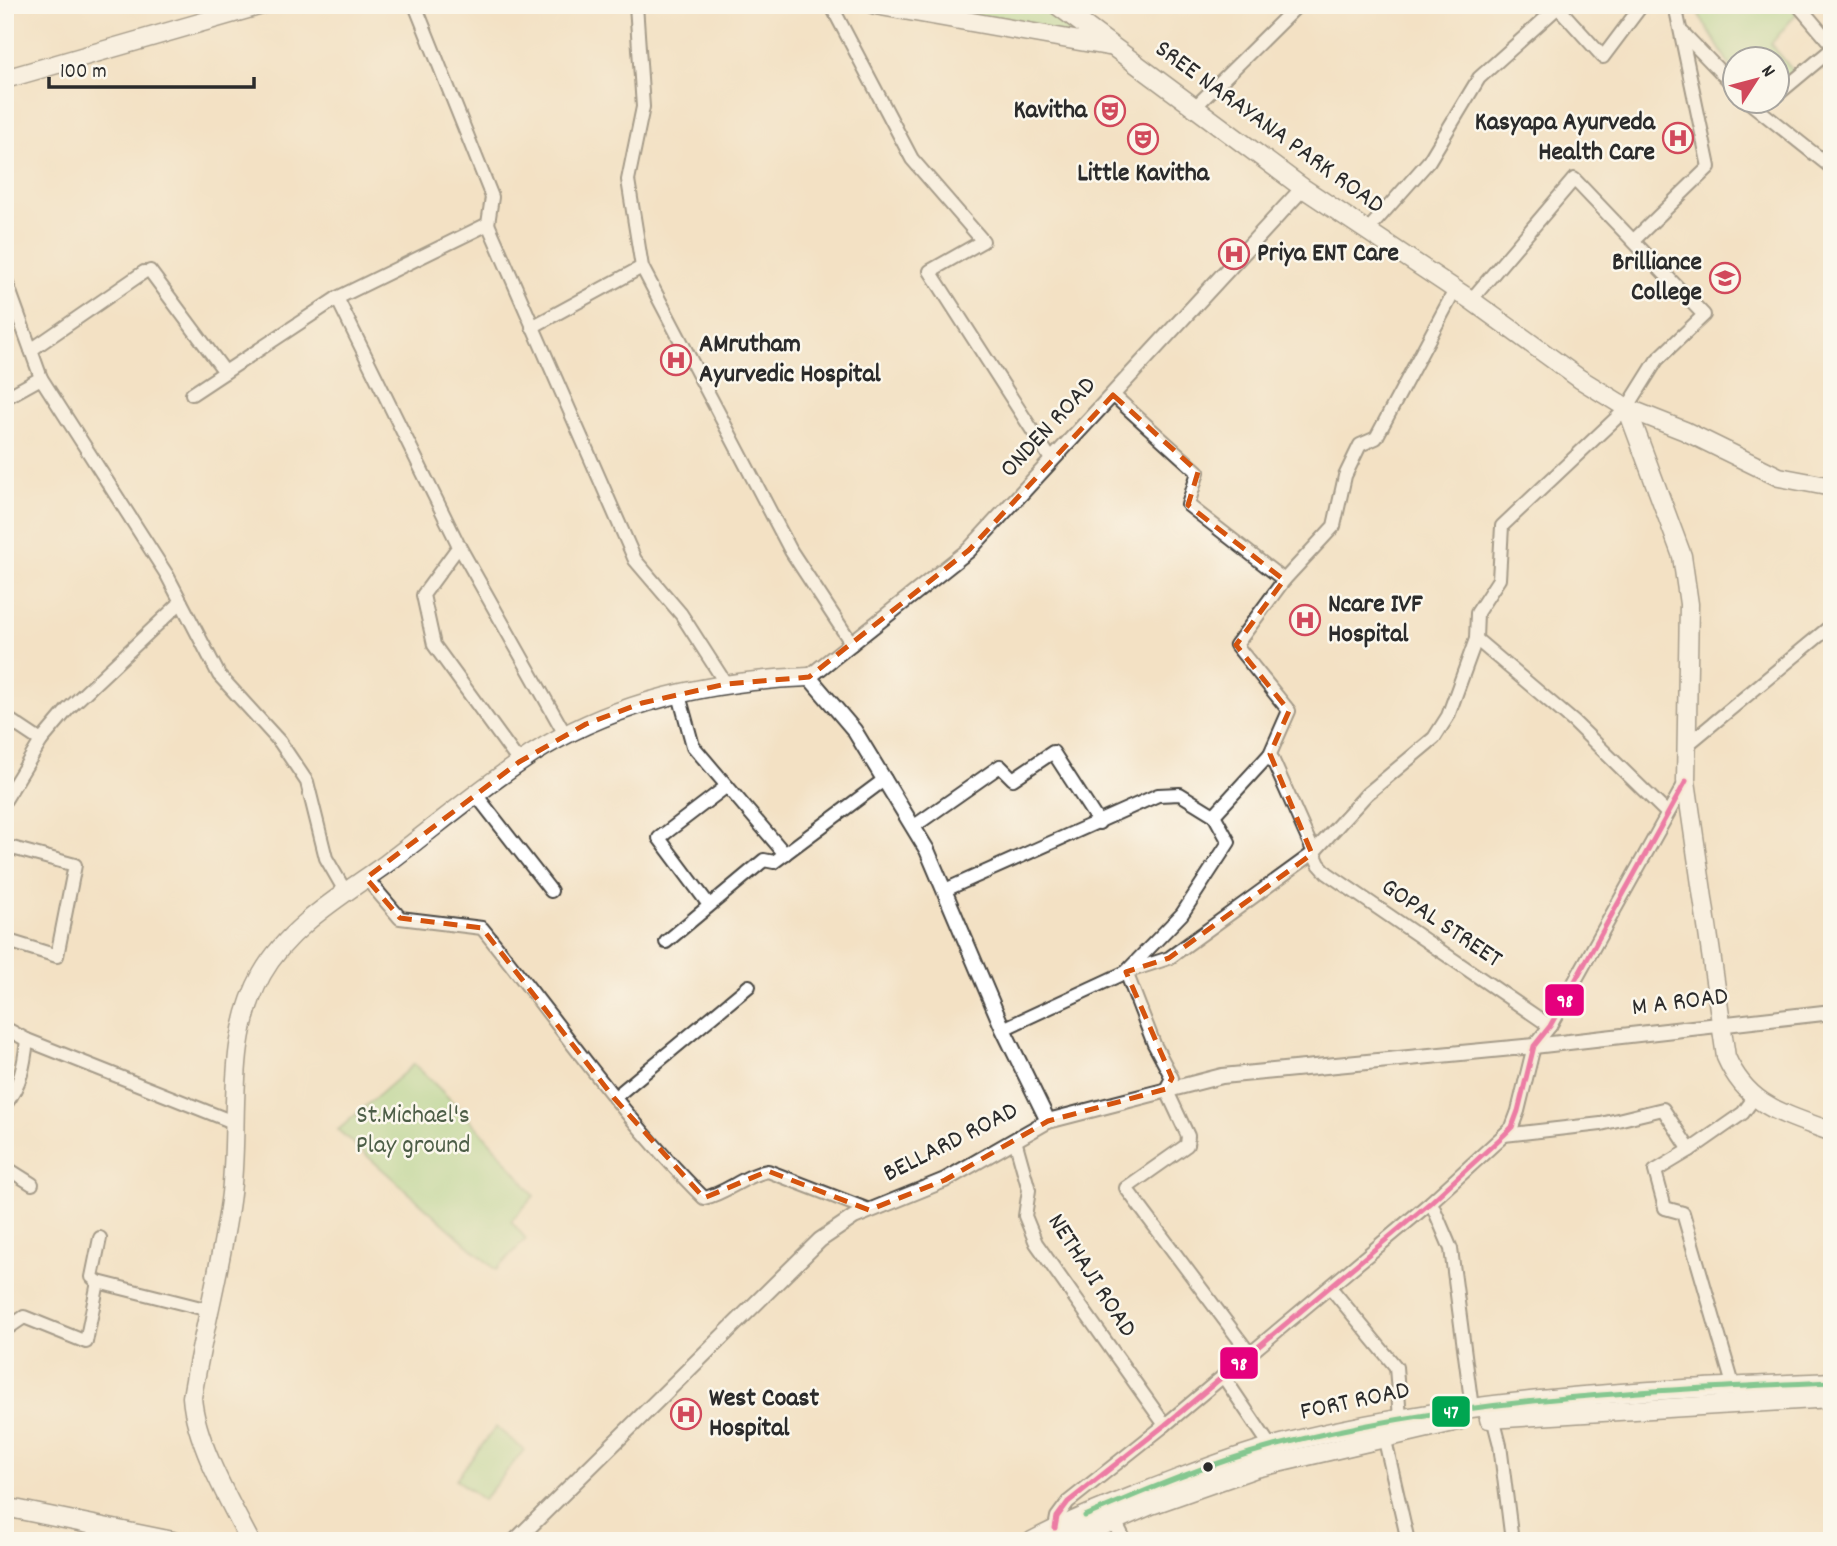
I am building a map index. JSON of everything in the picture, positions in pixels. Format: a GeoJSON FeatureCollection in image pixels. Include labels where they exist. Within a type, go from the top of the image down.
{"type":"FeatureCollection","features":[{"type":"Feature","properties":{"kind":"main road"},"geometry":{"type":"LineString","coordinates":[[5,79],[262,5]]}},
{"type":"Feature","properties":{"kind":"main road"},"geometry":{"type":"LineString","coordinates":[[875,5],[1111,47]]}},
{"type":"Feature","properties":{"kind":"main road","name":"SREE NARAYANA PARK ROAD"},"geometry":{"type":"LineString","coordinates":[[1057,5],[1303,188],[1471,300],[1580,380],[1627,408],[1685,431],[1779,477],[1832,487]]}},
{"type":"Feature","properties":{"kind":"main road"},"geometry":{"type":"LineString","coordinates":[[1627,408],[1682,556],[1689,604],[1686,781],[1726,1057],[1735,1078],[1754,1098],[1774,1110],[1832,1132]]}},
{"type":"Feature","properties":{"kind":"main road"},"geometry":{"type":"LineString","coordinates":[[250,1541],[209,1452],[193,1409],[198,1359],[231,1200],[233,1122],[240,1039],[262,973],[288,942],[345,891],[477,796],[519,762],[586,724],[642,703],[726,684],[809,677]]}},
{"type":"Feature","properties":{"kind":"main road","name":"FORT ROAD"},"geometry":{"type":"LineString","coordinates":[[1275,1455],[1451,1422],[1734,1388],[1832,1382]]}},
{"type":"Feature","properties":{"kind":"main road","name":"FORT ROAD"},"geometry":{"type":"LineString","coordinates":[[1032,1541],[1061,1534],[1111,1513],[1275,1455],[1400,1418],[1472,1408],[1832,1398]]}},
{"type":"Feature","properties":{"kind":"main road"},"geometry":{"type":"LineString","coordinates":[[5,1507],[173,1541]]}},
{"type":"Feature","properties":{"kind":"street"},"geometry":{"type":"LineString","coordinates":[[415,5],[492,197],[488,224],[635,560],[681,614],[726,684]]}},
{"type":"Feature","properties":{"kind":"street"},"geometry":{"type":"LineString","coordinates":[[636,5],[643,107],[628,180],[642,267],[791,551],[852,644]]}},
{"type":"Feature","properties":{"kind":"street"},"geometry":{"type":"LineString","coordinates":[[831,5],[912,159],[983,242],[930,271],[1052,461]]}},
{"type":"Feature","properties":{"kind":"street"},"geometry":{"type":"LineString","coordinates":[[1194,108],[1298,5]]}},
{"type":"Feature","properties":{"kind":"street"},"geometry":{"type":"LineString","coordinates":[[1367,230],[1429,161],[1479,78],[1557,6],[1604,57],[1642,5]]}},
{"type":"Feature","properties":{"kind":"street"},"geometry":{"type":"LineString","coordinates":[[1634,240],[1709,167],[1675,5]]}},
{"type":"Feature","properties":{"kind":"street"},"geometry":{"type":"LineString","coordinates":[[1792,81],[1832,47],[1798,5]]}},
{"type":"Feature","properties":{"kind":"street"},"geometry":{"type":"LineString","coordinates":[[1683,33],[1722,74]]}},
{"type":"Feature","properties":{"kind":"street"},"geometry":{"type":"LineString","coordinates":[[1766,116],[1832,169]]}},
{"type":"Feature","properties":{"kind":"street"},"geometry":{"type":"LineString","coordinates":[[1003,1029],[1126,972],[1169,958],[1312,854],[1367,794],[1434,738],[1448,716],[1476,639],[1477,613],[1499,579],[1502,527],[1627,408],[1657,360],[1704,315],[1574,179],[1471,300]]}},
{"type":"Feature","properties":{"kind":"street","name":"ONDEN ROAD"},"geometry":{"type":"LineString","coordinates":[[809,677],[969,550],[1303,188]]}},
{"type":"Feature","properties":{"kind":"street"},"geometry":{"type":"LineString","coordinates":[[192,394],[337,298],[488,224]]}},
{"type":"Feature","properties":{"kind":"street"},"geometry":{"type":"LineString","coordinates":[[533,327],[642,267]]}},
{"type":"Feature","properties":{"kind":"street"},"geometry":{"type":"LineString","coordinates":[[31,349],[147,272],[225,372]]}},
{"type":"Feature","properties":{"kind":"street"},"geometry":{"type":"LineString","coordinates":[[5,278],[41,378],[181,602],[219,675],[281,742],[307,782],[326,858],[345,891]]}},
{"type":"Feature","properties":{"kind":"street"},"geometry":{"type":"LineString","coordinates":[[1214,815],[1270,754],[1289,711],[1237,645],[1284,580],[1334,526],[1345,476],[1360,444],[1376,438],[1455,290]]}},
{"type":"Feature","properties":{"kind":"street"},"geometry":{"type":"LineString","coordinates":[[337,298],[459,546],[566,736]]}},
{"type":"Feature","properties":{"kind":"street"},"geometry":{"type":"LineString","coordinates":[[5,398],[41,378]]}},
{"type":"Feature","properties":{"kind":"street"},"geometry":{"type":"LineString","coordinates":[[1113,395],[1198,472],[1188,505],[1284,580]]}},
{"type":"Feature","properties":{"kind":"street"},"geometry":{"type":"LineString","coordinates":[[459,546],[423,595],[434,645],[519,762]]}},
{"type":"Feature","properties":{"kind":"street"},"geometry":{"type":"LineString","coordinates":[[5,800],[41,741],[68,709],[181,602]]}},
{"type":"Feature","properties":{"kind":"street"},"geometry":{"type":"LineString","coordinates":[[1686,746],[1832,625]]}},
{"type":"Feature","properties":{"kind":"street"},"geometry":{"type":"LineString","coordinates":[[1476,639],[1574,722],[1667,813]]}},
{"type":"Feature","properties":{"kind":"street"},"geometry":{"type":"LineString","coordinates":[[809,677],[854,730],[913,827],[945,890],[1003,1029],[1048,1121]]}},
{"type":"Feature","properties":{"kind":"street"},"geometry":{"type":"LineString","coordinates":[[679,695],[693,746],[785,854]]}},
{"type":"Feature","properties":{"kind":"street"},"geometry":{"type":"LineString","coordinates":[[5,717],[41,741]]}},
{"type":"Feature","properties":{"kind":"street"},"geometry":{"type":"LineString","coordinates":[[913,827],[1000,766],[1013,779],[1053,752],[1099,823]]}},
{"type":"Feature","properties":{"kind":"street"},"geometry":{"type":"LineString","coordinates":[[1270,754],[1312,854]]}},
{"type":"Feature","properties":{"kind":"street"},"geometry":{"type":"LineString","coordinates":[[666,942],[764,860],[774,862],[885,779]]}},
{"type":"Feature","properties":{"kind":"street"},"geometry":{"type":"LineString","coordinates":[[1061,1534],[1057,1517],[1068,1502],[1165,1425],[1431,1202],[1512,1127],[1534,1046],[1550,1026],[1686,781]]}},
{"type":"Feature","properties":{"kind":"street"},"geometry":{"type":"LineString","coordinates":[[709,905],[659,838],[727,786]]}},
{"type":"Feature","properties":{"kind":"street"},"geometry":{"type":"LineString","coordinates":[[945,890],[1099,823],[1137,802],[1170,793],[1190,798],[1214,815],[1229,842],[1182,914],[1126,972]]}},
{"type":"Feature","properties":{"kind":"street"},"geometry":{"type":"LineString","coordinates":[[477,796],[551,891]]}},
{"type":"Feature","properties":{"kind":"street"},"geometry":{"type":"LineString","coordinates":[[5,846],[75,865],[57,956],[5,940]]}},
{"type":"Feature","properties":{"kind":"street","name":"GOPAL STREET"},"geometry":{"type":"LineString","coordinates":[[1312,854],[1327,873],[1550,1026]]}},
{"type":"Feature","properties":{"kind":"street"},"geometry":{"type":"LineString","coordinates":[[366,878],[400,918],[482,928],[552,1013],[614,1098],[704,1198],[715,1196],[752,1174],[768,1171],[869,1210]]}},
{"type":"Feature","properties":{"kind":"street"},"geometry":{"type":"LineString","coordinates":[[1126,972],[1154,1044],[1172,1078],[1166,1089],[1188,1136],[1187,1145],[1126,1188],[1250,1354]]}},
{"type":"Feature","properties":{"kind":"street"},"geometry":{"type":"LineString","coordinates":[[614,1098],[749,986]]}},
{"type":"Feature","properties":{"kind":"street","name":"M A ROAD"},"geometry":{"type":"LineString","coordinates":[[1534,1046],[1832,1012]]}},
{"type":"Feature","properties":{"kind":"street"},"geometry":{"type":"LineString","coordinates":[[5,1028],[27,1040],[233,1122]]}},
{"type":"Feature","properties":{"kind":"street"},"geometry":{"type":"LineString","coordinates":[[5,1105],[22,1076],[27,1040]]}},
{"type":"Feature","properties":{"kind":"street","name":"BELLARD ROAD"},"geometry":{"type":"LineString","coordinates":[[515,1541],[820,1240],[869,1210],[944,1180],[1048,1121],[1222,1076],[1534,1046]]}},
{"type":"Feature","properties":{"kind":"street"},"geometry":{"type":"LineString","coordinates":[[1734,1388],[1683,1213],[1665,1208],[1655,1171],[1743,1113],[1754,1098]]}},
{"type":"Feature","properties":{"kind":"street"},"geometry":{"type":"LineString","coordinates":[[1504,1135],[1601,1124],[1663,1109],[1690,1150]]}},
{"type":"Feature","properties":{"kind":"street","name":"NETHAJI ROAD"},"geometry":{"type":"LineString","coordinates":[[1015,1139],[1029,1190],[1025,1216],[1036,1243],[1165,1425]]}},
{"type":"Feature","properties":{"kind":"street"},"geometry":{"type":"LineString","coordinates":[[6,1168],[32,1184]]}},
{"type":"Feature","properties":{"kind":"street"},"geometry":{"type":"LineString","coordinates":[[1431,1202],[1451,1250],[1472,1408]]}},
{"type":"Feature","properties":{"kind":"street"},"geometry":{"type":"LineString","coordinates":[[100,1238],[92,1277],[98,1282],[209,1310]]}},
{"type":"Feature","properties":{"kind":"street"},"geometry":{"type":"LineString","coordinates":[[5,1330],[24,1317],[86,1342],[98,1282]]}},
{"type":"Feature","properties":{"kind":"street"},"geometry":{"type":"LineString","coordinates":[[1330,1287],[1396,1367],[1400,1418]]}},
{"type":"Feature","properties":{"kind":"street"},"geometry":{"type":"LineString","coordinates":[[1223,1376],[1275,1455]]}},
{"type":"Feature","properties":{"kind":"street"},"geometry":{"type":"LineString","coordinates":[[1493,1418],[1500,1445],[1512,1541]]}},
{"type":"Feature","properties":{"kind":"street"},"geometry":{"type":"LineString","coordinates":[[1384,1436],[1408,1541]]}},
{"type":"Feature","properties":{"kind":"street"},"geometry":{"type":"LineString","coordinates":[[1111,1513],[1124,1541]]}},
{"type":"Feature","properties":{"kind":"highlighted area"},"geometry":{"type":"Polygon","coordinates":[[[1113,395],[1198,472],[1188,505],[1284,580],[1236,645],[1289,711],[1270,754],[1312,854],[1169,958],[1126,972],[1172,1078],[1166,1089],[1048,1121],[945,1180],[869,1210],[768,1171],[704,1198],[614,1098],[482,928],[400,918],[366,878],[519,762],[586,724],[642,703],[726,684],[809,677],[969,550],[1113,395]]]}},
{"type":"Feature","properties":{"kind":"green space"},"geometry":{"type":"Polygon","coordinates":[[[896,5],[1050,5],[1094,40],[896,5]]]}},
{"type":"Feature","properties":{"kind":"green space"},"geometry":{"type":"Polygon","coordinates":[[[1693,5],[1791,5],[1797,13],[1771,44],[1773,46],[1722,46],[1722,53],[1693,5]]]}},
{"type":"Feature","properties":{"kind":"green space","name":"St.Michael's Play ground"},"geometry":{"type":"Polygon","coordinates":[[[414,1064],[477,1127],[534,1196],[511,1221],[526,1239],[496,1270],[338,1130],[414,1064]]]}},
{"type":"Feature","properties":{"kind":"green space"},"geometry":{"type":"Polygon","coordinates":[[[496,1427],[524,1450],[483,1500],[456,1479],[496,1427]]]}},
{"type":"Feature","properties":{"kind":"transit line","name":"98"},"geometry":{"type":"LineString","coordinates":[[1055,1528],[1057,1517],[1068,1502],[1165,1425],[1431,1202],[1512,1127],[1534,1046],[1550,1026],[1686,781]]}},
{"type":"Feature","properties":{"kind":"transit line","name":"47"},"geometry":{"type":"LineString","coordinates":[[1085,1516],[1226,1460],[1342,1430],[1411,1417],[1621,1393],[1832,1382]]}},
{"type":"Feature","properties":{"kind":"place","name":"Kavitha"},"geometry":{"type":"Point","coordinates":[1110,111]}},
{"type":"Feature","properties":{"kind":"place","name":"Kasyapa Ayurveda Health Care"},"geometry":{"type":"Point","coordinates":[1678,138]}},
{"type":"Feature","properties":{"kind":"place","name":"Little Kavitha"},"geometry":{"type":"Point","coordinates":[1143,139]}},
{"type":"Feature","properties":{"kind":"place","name":"Priya ENT Care"},"geometry":{"type":"Point","coordinates":[1234,254]}},
{"type":"Feature","properties":{"kind":"place","name":"Brilliance College"},"geometry":{"type":"Point","coordinates":[1725,278]}},
{"type":"Feature","properties":{"kind":"place","name":"AMrutham Ayurvedic Hospital"},"geometry":{"type":"Point","coordinates":[676,360]}},
{"type":"Feature","properties":{"kind":"place","name":"Ncare IVF Hospital"},"geometry":{"type":"Point","coordinates":[1305,620]}},
{"type":"Feature","properties":{"kind":"place","name":"West Coast Hospital"},"geometry":{"type":"Point","coordinates":[686,1414]}}]}
